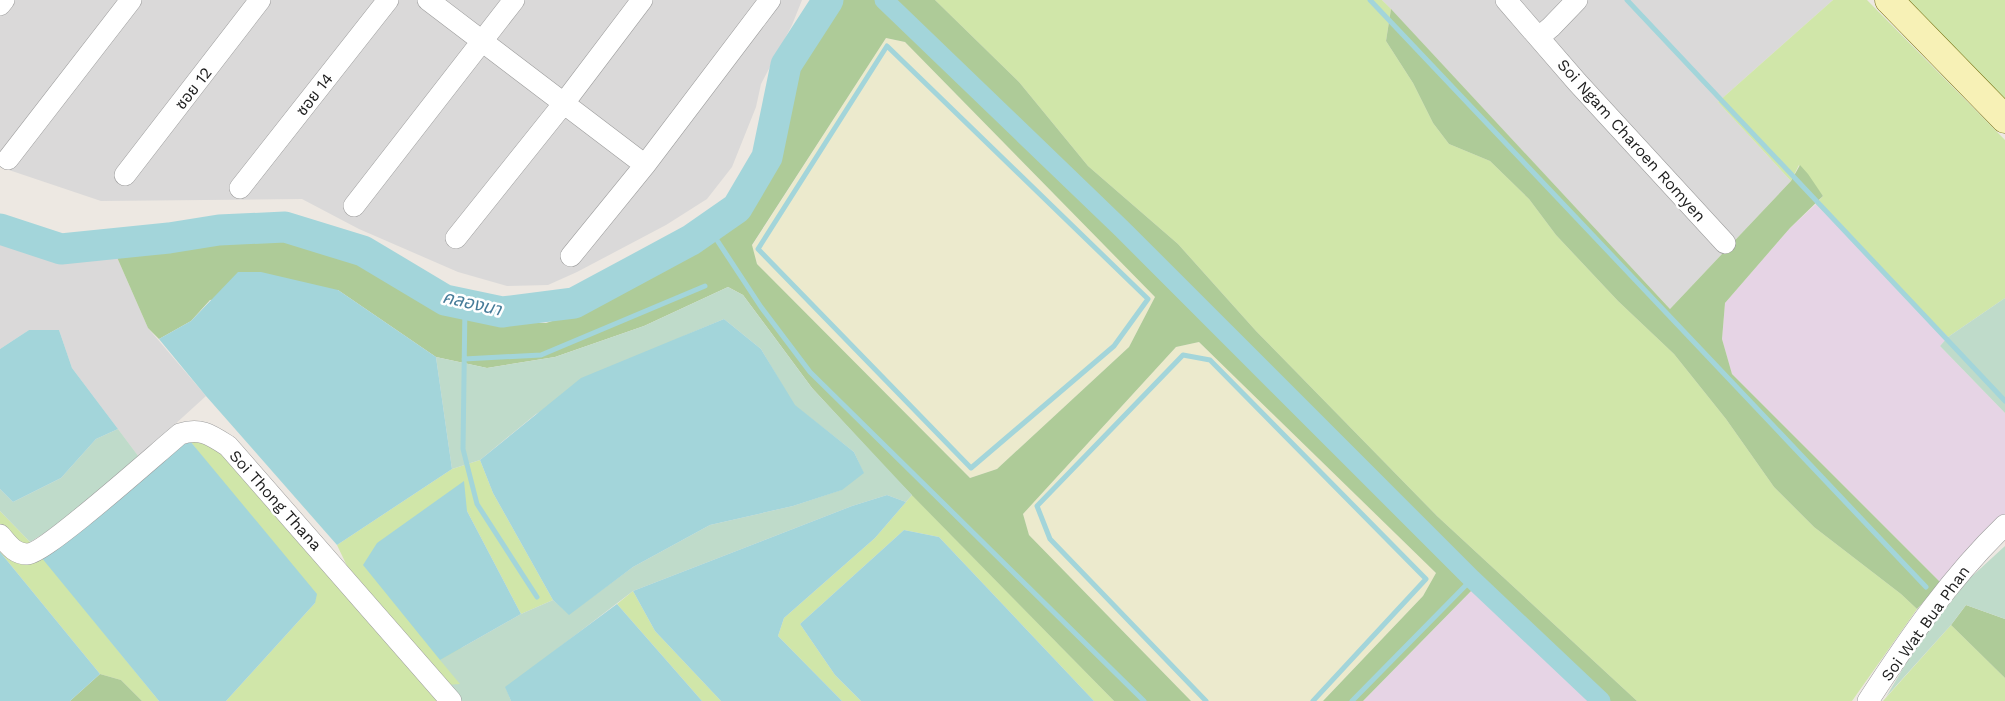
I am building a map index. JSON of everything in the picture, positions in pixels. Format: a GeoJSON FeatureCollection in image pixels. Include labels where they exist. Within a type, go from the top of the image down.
{"type":"FeatureCollection","features":[{"type":"Feature","properties":{"kind":"street"},"geometry":{"type":"LineString","coordinates":[[0,5],[4,0]]}},
{"type":"Feature","properties":{"kind":"street"},"geometry":{"type":"LineString","coordinates":[[8,159],[131,0]]}},
{"type":"Feature","properties":{"kind":"street","name":"ซอย 12"},"geometry":{"type":"LineString","coordinates":[[125,175],[260,0]]}},
{"type":"Feature","properties":{"kind":"street","name":"ซอย 14"},"geometry":{"type":"LineString","coordinates":[[240,188],[388,0]]}},
{"type":"Feature","properties":{"kind":"street"},"geometry":{"type":"LineString","coordinates":[[428,0],[645,165]]}},
{"type":"Feature","properties":{"kind":"street"},"geometry":{"type":"LineString","coordinates":[[354,206],[514,0]]}},
{"type":"Feature","properties":{"kind":"street"},"geometry":{"type":"LineString","coordinates":[[456,238],[564,103],[642,0]]}},
{"type":"Feature","properties":{"kind":"street"},"geometry":{"type":"LineString","coordinates":[[570,256],[645,165],[770,0]]}},
{"type":"Feature","properties":{"kind":"street","name":"Soi Ngam Charoen Romyen"},"geometry":{"type":"LineString","coordinates":[[1506,0],[1577,82],[1725,243]]}},
{"type":"Feature","properties":{"kind":"street"},"geometry":{"type":"LineString","coordinates":[[1539,36],[1577,0]]}},
{"type":"Feature","properties":{"kind":"street"},"geometry":{"type":"LineString","coordinates":[[1890,0],[2005,119]]}},
{"type":"Feature","properties":{"kind":"street","name":"Soi Thong Thana"},"geometry":{"type":"LineString","coordinates":[[0,535],[14,551],[28,554],[36,552],[60,535],[180,434],[193,430],[214,436],[228,446],[451,701]]}},
{"type":"Feature","properties":{"kind":"street","name":"Soi Wat Bua Phan"},"geometry":{"type":"LineString","coordinates":[[1868,701],[1932,608],[1965,567],[2005,525]]}},
{"type":"Feature","properties":{"kind":"shaded area"},"geometry":{"type":"Polygon","coordinates":[[[0,0],[802,0],[792,25],[761,84],[756,107],[732,167],[707,199],[666,225],[577,272],[548,285],[507,286],[458,272],[359,229],[302,199],[101,201],[0,167],[0,0]]]}},
{"type":"Feature","properties":{"kind":"shaded area"},"geometry":{"type":"Polygon","coordinates":[[[1382,0],[1833,0],[1718,102],[1791,181],[1670,309],[1382,0]]]}},
{"type":"Feature","properties":{"kind":"shaded area"},"geometry":{"type":"Polygon","coordinates":[[[886,38],[905,42],[1155,297],[1129,347],[997,469],[970,478],[757,264],[752,246],[886,38]]]}},
{"type":"Feature","properties":{"kind":"shaded area"},"geometry":{"type":"Polygon","coordinates":[[[1816,204],[1948,337],[1940,346],[2005,413],[2005,514],[1941,583],[1732,374],[1722,339],[1725,303],[1790,228],[1816,204]]]}},
{"type":"Feature","properties":{"kind":"shaded area"},"geometry":{"type":"Polygon","coordinates":[[[0,243],[49,253],[116,255],[148,328],[206,396],[139,457],[72,368],[59,330],[29,330],[0,349],[0,243]]]}},
{"type":"Feature","properties":{"kind":"shaded area"},"geometry":{"type":"Polygon","coordinates":[[[1199,342],[1436,573],[1423,596],[1323,701],[1191,701],[1029,535],[1023,514],[1176,347],[1199,342]]]}},
{"type":"Feature","properties":{"kind":"shaded area"},"geometry":{"type":"Polygon","coordinates":[[[1476,586],[1593,701],[1363,701],[1476,586]]]}},
{"type":"Feature","properties":{"kind":"green space"},"geometry":{"type":"Polygon","coordinates":[[[837,0],[935,0],[1019,82],[1088,166],[1178,244],[1256,331],[1437,516],[1637,701],[1593,701],[1476,586],[1363,701],[1323,701],[1423,596],[1436,573],[1199,342],[1176,347],[1023,514],[1029,535],[1191,701],[1114,701],[895,478],[812,388],[743,295],[728,287],[644,326],[555,357],[487,368],[436,357],[338,290],[210,300],[191,321],[159,339],[148,328],[116,255],[169,246],[290,236],[322,246],[358,261],[442,313],[499,322],[546,323],[589,309],[704,248],[723,228],[746,209],[778,148],[791,81],[801,52],[837,0]],[[886,38],[752,245],[757,264],[970,478],[997,469],[1129,347],[1155,297],[905,42],[886,38]]]}},
{"type":"Feature","properties":{"kind":"green space"},"geometry":{"type":"Polygon","coordinates":[[[935,0],[1382,0],[1391,9],[1386,41],[1413,83],[1433,123],[1449,144],[1490,161],[1529,199],[1556,235],[1618,301],[1674,354],[1726,419],[1774,487],[1814,527],[1901,594],[1917,609],[1852,701],[1637,701],[1437,516],[1256,331],[1178,244],[1088,166],[1019,82],[935,0]]]}},
{"type":"Feature","properties":{"kind":"green space"},"geometry":{"type":"Polygon","coordinates":[[[1833,0],[1867,0],[2005,140],[2005,298],[1948,337],[1816,204],[1823,196],[1799,165],[1791,181],[1718,102],[1833,0]]]}},
{"type":"Feature","properties":{"kind":"green space"},"geometry":{"type":"Polygon","coordinates":[[[1909,0],[2005,0],[2005,101],[1909,0]]]}},
{"type":"Feature","properties":{"kind":"green space"},"geometry":{"type":"Polygon","coordinates":[[[1391,9],[1670,309],[1791,181],[1800,165],[1808,174],[1823,196],[1790,228],[1725,303],[1722,339],[1732,374],[1941,583],[1917,609],[1901,594],[1814,527],[1774,487],[1726,419],[1674,354],[1618,301],[1556,235],[1529,199],[1490,161],[1449,144],[1433,123],[1413,83],[1386,41],[1391,9]]]}},
{"type":"Feature","properties":{"kind":"green space"},"geometry":{"type":"Polygon","coordinates":[[[728,287],[743,295],[812,388],[912,495],[906,502],[887,495],[852,506],[633,591],[506,688],[511,701],[460,701],[446,685],[460,684],[440,660],[521,614],[553,600],[569,614],[633,567],[710,525],[793,506],[841,490],[863,472],[854,452],[794,405],[761,349],[724,319],[686,335],[536,414],[480,460],[452,469],[436,357],[487,368],[555,357],[644,326],[728,287]]]}},
{"type":"Feature","properties":{"kind":"green space"},"geometry":{"type":"Polygon","coordinates":[[[2005,298],[2005,413],[1940,346],[1948,337],[2005,298]]]}},
{"type":"Feature","properties":{"kind":"green space"},"geometry":{"type":"Polygon","coordinates":[[[118,429],[139,457],[67,519],[30,542],[0,511],[0,489],[13,502],[61,478],[96,439],[118,429]]]}},
{"type":"Feature","properties":{"kind":"green space"},"geometry":{"type":"Polygon","coordinates":[[[197,438],[218,447],[439,701],[226,701],[315,603],[190,441],[197,438]]]}},
{"type":"Feature","properties":{"kind":"green space"},"geometry":{"type":"Polygon","coordinates":[[[480,460],[493,493],[553,600],[521,614],[467,511],[460,685],[446,685],[347,566],[337,545],[452,469],[480,460]]]}},
{"type":"Feature","properties":{"kind":"green space"},"geometry":{"type":"Polygon","coordinates":[[[912,495],[1114,701],[1094,701],[939,537],[904,530],[800,624],[835,675],[861,701],[842,701],[778,636],[784,618],[875,538],[912,495]]]}},
{"type":"Feature","properties":{"kind":"green space"},"geometry":{"type":"Polygon","coordinates":[[[0,511],[30,542],[159,701],[142,701],[121,680],[100,674],[0,552],[0,511]]]}},
{"type":"Feature","properties":{"kind":"green space"},"geometry":{"type":"Polygon","coordinates":[[[2005,546],[2005,619],[1966,605],[1951,625],[1886,697],[1917,645],[1969,579],[2005,546]]]}},
{"type":"Feature","properties":{"kind":"green space"},"geometry":{"type":"Polygon","coordinates":[[[633,591],[655,631],[721,701],[702,701],[617,604],[633,591]]]}},
{"type":"Feature","properties":{"kind":"green space"},"geometry":{"type":"Polygon","coordinates":[[[1966,605],[2005,619],[2005,678],[1951,625],[1966,605]]]}},
{"type":"Feature","properties":{"kind":"green space"},"geometry":{"type":"Polygon","coordinates":[[[1951,625],[2005,678],[2005,701],[1883,701],[1951,625]]]}},
{"type":"Feature","properties":{"kind":"green space"},"geometry":{"type":"Polygon","coordinates":[[[100,674],[121,680],[142,701],[70,701],[100,674]]]}},
{"type":"Feature","properties":{"kind":"water"},"geometry":{"type":"Polygon","coordinates":[[[238,272],[261,272],[338,290],[436,357],[452,469],[337,545],[206,396],[159,339],[191,321],[238,272]]]}},
{"type":"Feature","properties":{"kind":"water"},"geometry":{"type":"Polygon","coordinates":[[[724,319],[761,349],[795,405],[854,452],[864,473],[842,490],[793,506],[710,525],[633,567],[569,615],[553,600],[493,493],[480,460],[581,378],[724,319]]]}},
{"type":"Feature","properties":{"kind":"water"},"geometry":{"type":"Polygon","coordinates":[[[29,330],[59,330],[72,368],[118,429],[96,439],[61,478],[13,502],[0,489],[0,349],[29,330]]]}},
{"type":"Feature","properties":{"kind":"water"},"geometry":{"type":"Polygon","coordinates":[[[190,441],[317,594],[315,603],[226,701],[159,701],[41,557],[174,450],[190,441]]]}},
{"type":"Feature","properties":{"kind":"water"},"geometry":{"type":"Polygon","coordinates":[[[464,481],[467,511],[521,614],[440,660],[363,565],[377,543],[464,481]]]}},
{"type":"Feature","properties":{"kind":"water"},"geometry":{"type":"Polygon","coordinates":[[[887,495],[906,502],[875,538],[784,618],[778,636],[842,701],[721,701],[655,631],[633,591],[852,506],[887,495]]]}},
{"type":"Feature","properties":{"kind":"water"},"geometry":{"type":"Polygon","coordinates":[[[904,530],[939,537],[1094,701],[861,701],[835,675],[800,624],[904,530]]]}},
{"type":"Feature","properties":{"kind":"water"},"geometry":{"type":"Polygon","coordinates":[[[0,552],[100,674],[70,701],[0,701],[0,552]]]}},
{"type":"Feature","properties":{"kind":"water"},"geometry":{"type":"Polygon","coordinates":[[[617,604],[702,701],[511,701],[505,687],[617,604]]]}},
{"type":"Feature","properties":{"kind":"waterway","name":"คลองนา"},"geometry":{"type":"LineString","coordinates":[[0,229],[61,249],[169,238],[219,230],[285,227],[363,251],[445,300],[502,312],[574,303],[691,240],[737,208],[767,157],[786,65],[828,0]]}},
{"type":"Feature","properties":{"kind":"waterway"},"geometry":{"type":"LineString","coordinates":[[884,0],[1122,229],[1472,579],[1601,701]]}},
{"type":"Feature","properties":{"kind":"waterway"},"geometry":{"type":"LineString","coordinates":[[1370,0],[1926,587]]}},
{"type":"Feature","properties":{"kind":"waterway"},"geometry":{"type":"LineString","coordinates":[[1627,0],[2005,401]]}},
{"type":"Feature","properties":{"kind":"waterway"},"geometry":{"type":"LineString","coordinates":[[887,46],[1148,299],[1114,346],[971,468],[758,249],[887,46]]}},
{"type":"Feature","properties":{"kind":"waterway"},"geometry":{"type":"LineString","coordinates":[[709,228],[761,307],[810,372],[1144,701]]}},
{"type":"Feature","properties":{"kind":"waterway"},"geometry":{"type":"LineString","coordinates":[[464,359],[541,355],[705,286]]}},
{"type":"Feature","properties":{"kind":"waterway"},"geometry":{"type":"LineString","coordinates":[[465,304],[463,449],[477,504],[537,597]]}},
{"type":"Feature","properties":{"kind":"waterway"},"geometry":{"type":"LineString","coordinates":[[1206,701],[1050,539],[1037,506],[1183,355],[1210,360],[1426,579],[1313,701]]}},
{"type":"Feature","properties":{"kind":"waterway"},"geometry":{"type":"LineString","coordinates":[[1352,701],[1472,579]]}}]}
